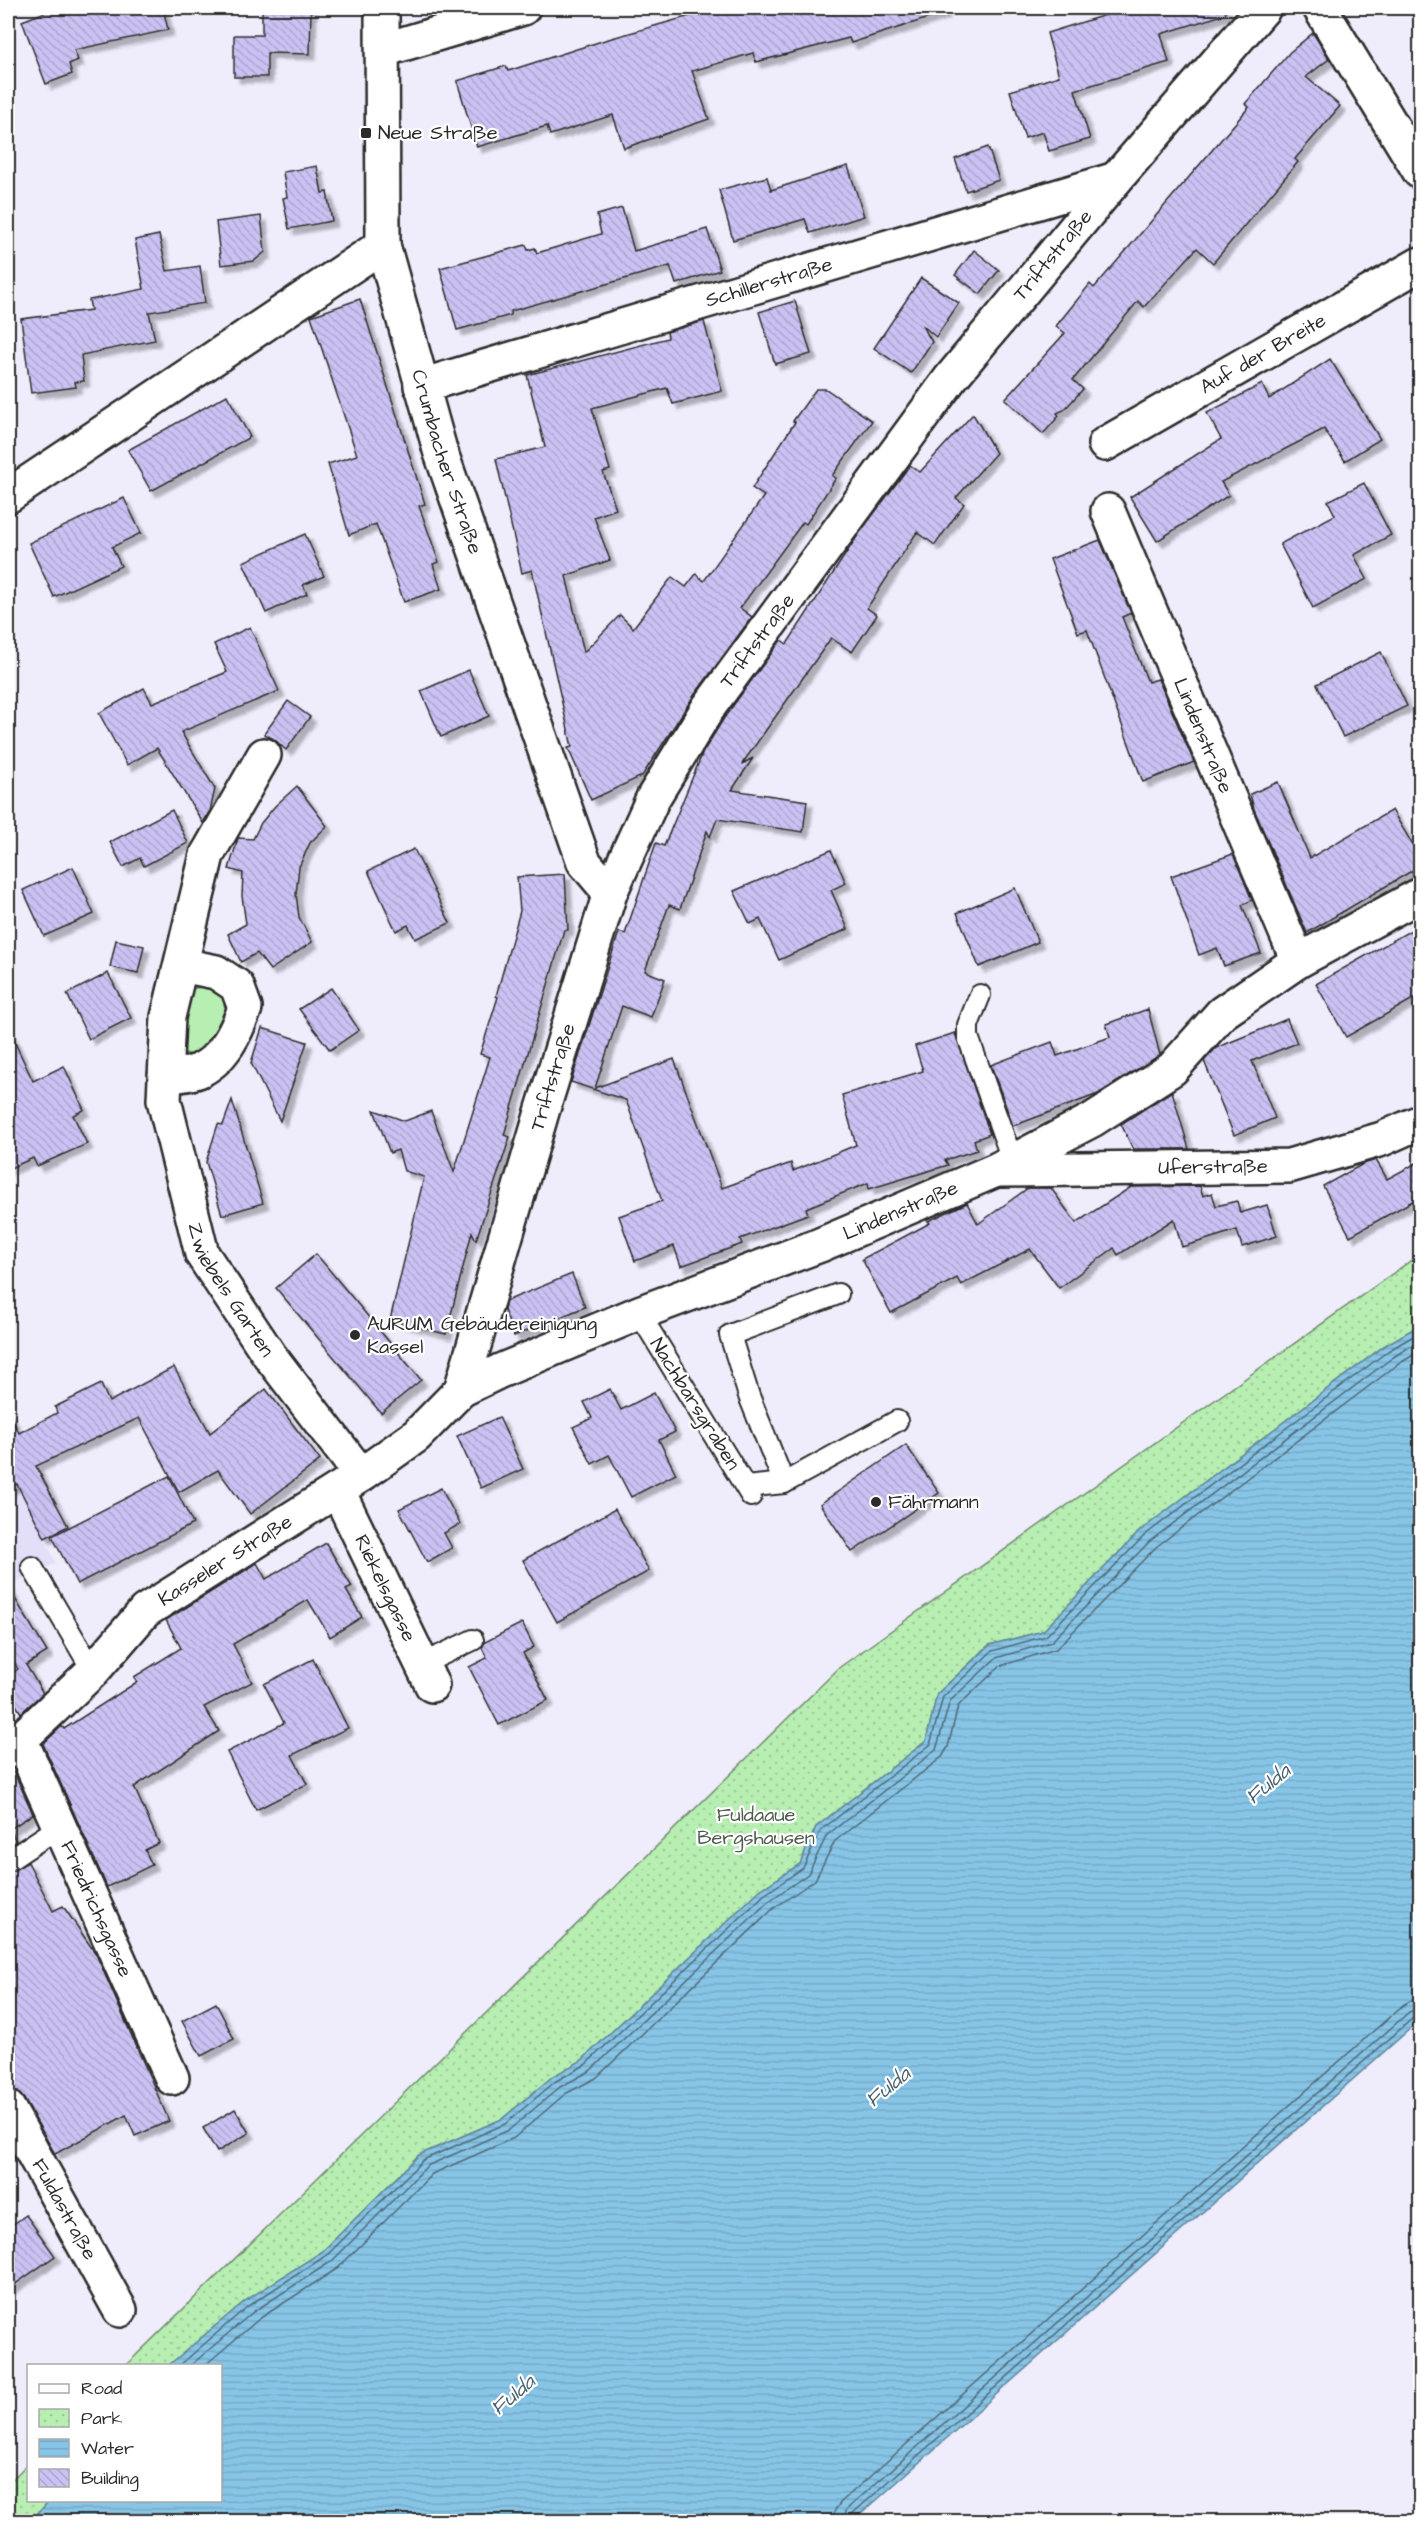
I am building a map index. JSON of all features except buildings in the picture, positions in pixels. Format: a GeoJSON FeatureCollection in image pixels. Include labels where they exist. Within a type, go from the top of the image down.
{"type":"FeatureCollection","features":[{"type":"Feature","properties":{"kind":"street","name":"Crumbacher Straße"},"geometry":{"type":"LineString","coordinates":[[382,8],[383,245],[440,450],[584,862],[610,893]]}},
{"type":"Feature","properties":{"kind":"street"},"geometry":{"type":"LineString","coordinates":[[383,50],[523,8]]}},
{"type":"Feature","properties":{"kind":"street","name":"Triftstraße"},"geometry":{"type":"LineString","coordinates":[[461,1390],[542,1112],[610,893],[653,798],[708,708],[950,379],[1116,179],[1264,8]]}},
{"type":"Feature","properties":{"kind":"street"},"geometry":{"type":"LineString","coordinates":[[1320,8],[1420,172]]}},
{"type":"Feature","properties":{"kind":"street","name":"Schillerstraße"},"geometry":{"type":"LineString","coordinates":[[421,386],[1116,179]]}},
{"type":"Feature","properties":{"kind":"street"},"geometry":{"type":"LineString","coordinates":[[8,496],[383,245]]}},
{"type":"Feature","properties":{"kind":"street","name":"Auf der Breite"},"geometry":{"type":"LineString","coordinates":[[1105,444],[1420,264]]}},
{"type":"Feature","properties":{"kind":"street","name":"Lindenstraße"},"geometry":{"type":"LineString","coordinates":[[1108,511],[1298,961]]}},
{"type":"Feature","properties":{"kind":"street","name":"Zwiebels Garten"},"geometry":{"type":"LineString","coordinates":[[264,755],[207,855],[168,1017],[164,1100],[202,1254],[350,1483]]}},
{"type":"Feature","properties":{"kind":"street","name":"Lindenstraße"},"geometry":{"type":"LineString","coordinates":[[461,1390],[500,1371],[639,1313],[820,1245],[1005,1166],[1092,1120],[1172,1068],[1222,1013],[1298,961],[1420,895]]}},
{"type":"Feature","properties":{"kind":"street"},"geometry":{"type":"LineString","coordinates":[[165,1077],[196,1072],[214,1062],[237,1031],[245,1008],[237,986],[216,972],[181,965]]}},
{"type":"Feature","properties":{"kind":"street","name":"Uferstraße"},"geometry":{"type":"LineString","coordinates":[[1005,1166],[1290,1166],[1382,1139],[1420,1122]]}},
{"type":"Feature","properties":{"kind":"street","name":"Kasseler Straße"},"geometry":{"type":"LineString","coordinates":[[14,1746],[93,1671],[151,1607],[350,1483],[416,1436],[461,1390]]}},
{"type":"Feature","properties":{"kind":"street","name":"Riekelsgasse"},"geometry":{"type":"LineString","coordinates":[[350,1483],[427,1674]]}},
{"type":"Feature","properties":{"kind":"street","name":"Friedrichsgasse"},"geometry":{"type":"LineString","coordinates":[[14,1746],[59,1827],[172,2078]]}},
{"type":"Feature","properties":{"kind":"street","name":"Fuldastraße"},"geometry":{"type":"LineString","coordinates":[[8,2108],[120,2310]]}},
{"type":"Feature","properties":{"kind":"lane"},"geometry":{"type":"LineString","coordinates":[[980,995],[968,1025],[968,1037],[1005,1166]]}},
{"type":"Feature","properties":{"kind":"lane"},"geometry":{"type":"LineString","coordinates":[[838,1294],[730,1335],[748,1396],[784,1483],[897,1421]]}},
{"type":"Feature","properties":{"kind":"lane","name":"Nachbarsgraben"},"geometry":{"type":"LineString","coordinates":[[639,1313],[749,1492],[784,1483]]}},
{"type":"Feature","properties":{"kind":"lane"},"geometry":{"type":"LineString","coordinates":[[32,1567],[93,1671]]}},
{"type":"Feature","properties":{"kind":"lane"},"geometry":{"type":"LineString","coordinates":[[427,1674],[473,1640]]}},
{"type":"Feature","properties":{"kind":"lane"},"geometry":{"type":"LineString","coordinates":[[8,1861],[59,1827]]}},
{"type":"Feature","properties":{"kind":"shaded area"},"geometry":{"type":"Polygon","coordinates":[[[8,1461],[56,1563],[8,1586],[8,1461]]]}},
{"type":"Feature","properties":{"kind":"green space"},"geometry":{"type":"Polygon","coordinates":[[[202,987],[215,989],[224,996],[228,1019],[221,1031],[196,1056],[178,1051],[190,989],[202,987]]]}},
{"type":"Feature","properties":{"kind":"green space","name":"Fuldaaue Bergshausen"},"geometry":{"type":"Polygon","coordinates":[[[1420,1254],[1420,1325],[1384,1346],[1141,1530],[1043,1631],[989,1645],[937,1694],[926,1741],[816,1827],[800,1864],[760,1890],[581,2061],[553,2076],[502,2119],[419,2155],[323,2251],[245,2301],[170,2364],[127,2364],[840,1667],[1420,1254]]]}},
{"type":"Feature","properties":{"kind":"green space"},"geometry":{"type":"Polygon","coordinates":[[[27,2464],[27,2502],[48,2502],[31,2521],[8,2521],[8,2484],[27,2464]]]}},
{"type":"Feature","properties":{"kind":"water","name":"Fulda"},"geometry":{"type":"Polygon","coordinates":[[[1420,1325],[1420,2020],[853,2521],[31,2521],[48,2502],[222,2502],[222,2364],[170,2364],[245,2301],[323,2251],[419,2155],[502,2119],[553,2076],[581,2061],[760,1890],[800,1864],[816,1827],[926,1741],[937,1694],[990,1645],[1043,1631],[1141,1530],[1384,1346],[1420,1325]]]}},
{"type":"Feature","properties":{"kind":"place","name":"Neue Straße"},"geometry":{"type":"Point","coordinates":[366,133]}},
{"type":"Feature","properties":{"kind":"place","name":"AURUM Gebäudereinigung Kassel"},"geometry":{"type":"Point","coordinates":[355,1335]}},
{"type":"Feature","properties":{"kind":"place","name":"Fährmann"},"geometry":{"type":"Point","coordinates":[876,1502]}}]}
